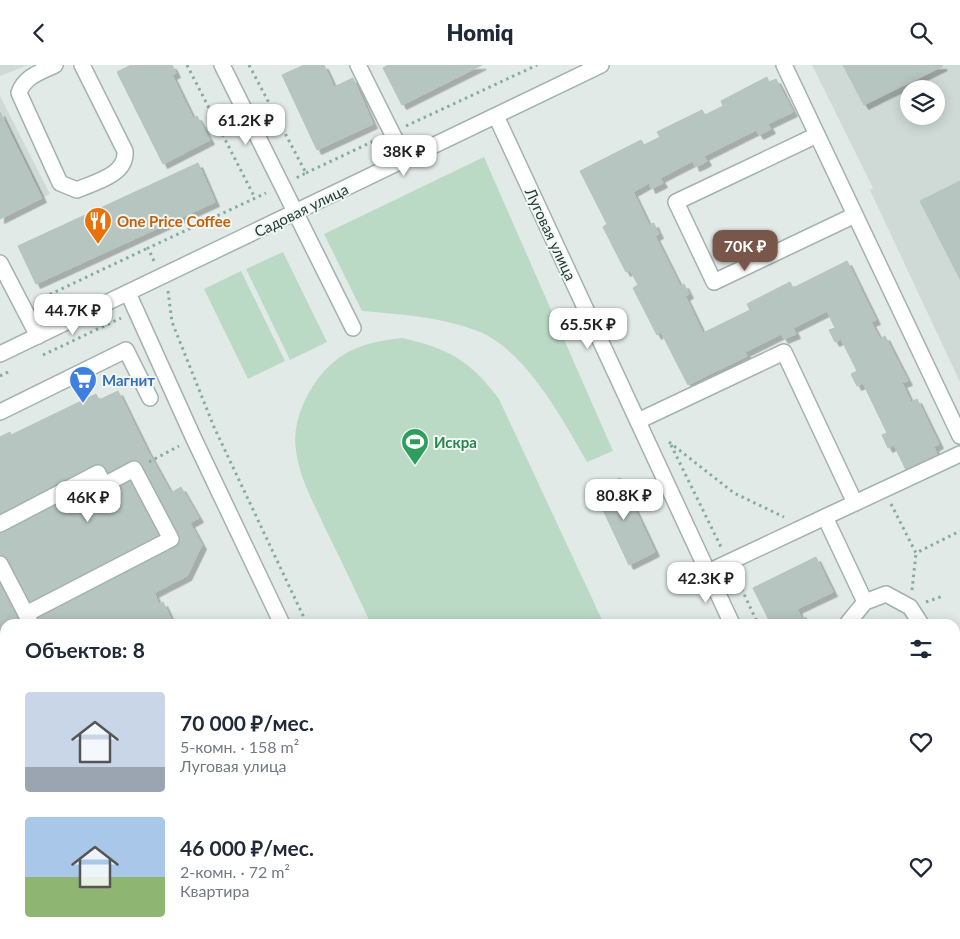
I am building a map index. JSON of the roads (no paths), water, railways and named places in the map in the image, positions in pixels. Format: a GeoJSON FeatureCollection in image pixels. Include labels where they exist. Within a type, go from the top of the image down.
{"type":"FeatureCollection","features":[{"type":"Feature","properties":{"kind":"street"},"geometry":{"type":"LineString","coordinates":[[55,65],[30,77],[21,85],[19,93],[60,183],[77,190],[120,170],[126,161],[125,151],[82,65]]}},
{"type":"Feature","properties":{"kind":"street"},"geometry":{"type":"LineString","coordinates":[[222,65],[353,328]]}},
{"type":"Feature","properties":{"kind":"street"},"geometry":{"type":"LineString","coordinates":[[358,65],[406,159]]}},
{"type":"Feature","properties":{"kind":"street","name":"Садовая улица"},"geometry":{"type":"LineString","coordinates":[[0,355],[601,65]]}},
{"type":"Feature","properties":{"kind":"street"},"geometry":{"type":"LineString","coordinates":[[784,65],[960,436]]}},
{"type":"Feature","properties":{"kind":"street","name":"Луговая улица"},"geometry":{"type":"LineString","coordinates":[[496,116],[730,619]]}},
{"type":"Feature","properties":{"kind":"street"},"geometry":{"type":"LineString","coordinates":[[817,135],[676,202],[714,282],[855,215]]}},
{"type":"Feature","properties":{"kind":"street"},"geometry":{"type":"LineString","coordinates":[[0,263],[38,336]]}},
{"type":"Feature","properties":{"kind":"street"},"geometry":{"type":"LineString","coordinates":[[128,293],[280,619]]}},
{"type":"Feature","properties":{"kind":"street"},"geometry":{"type":"LineString","coordinates":[[0,412],[126,350],[150,398]]}},
{"type":"Feature","properties":{"kind":"street"},"geometry":{"type":"LineString","coordinates":[[638,421],[784,352],[855,503]]}},
{"type":"Feature","properties":{"kind":"street"},"geometry":{"type":"LineString","coordinates":[[708,572],[960,454]]}},
{"type":"Feature","properties":{"kind":"street"},"geometry":{"type":"LineString","coordinates":[[0,524],[98,473],[104,485],[134,469],[170,539],[29,619],[0,564]]}},
{"type":"Feature","properties":{"kind":"street"},"geometry":{"type":"LineString","coordinates":[[825,517],[865,602]]}},
{"type":"Feature","properties":{"kind":"street"},"geometry":{"type":"LineString","coordinates":[[852,619],[865,602],[886,594],[910,607],[918,619]]}},
{"type":"Feature","properties":{"kind":"place","name":"One Price Coffee"},"geometry":{"type":"Point","coordinates":[98,245]}},
{"type":"Feature","properties":{"kind":"place","name":"Магнит"},"geometry":{"type":"Point","coordinates":[83,404]}},
{"type":"Feature","properties":{"kind":"place","name":"Искра"},"geometry":{"type":"Point","coordinates":[415,466]}}]}
